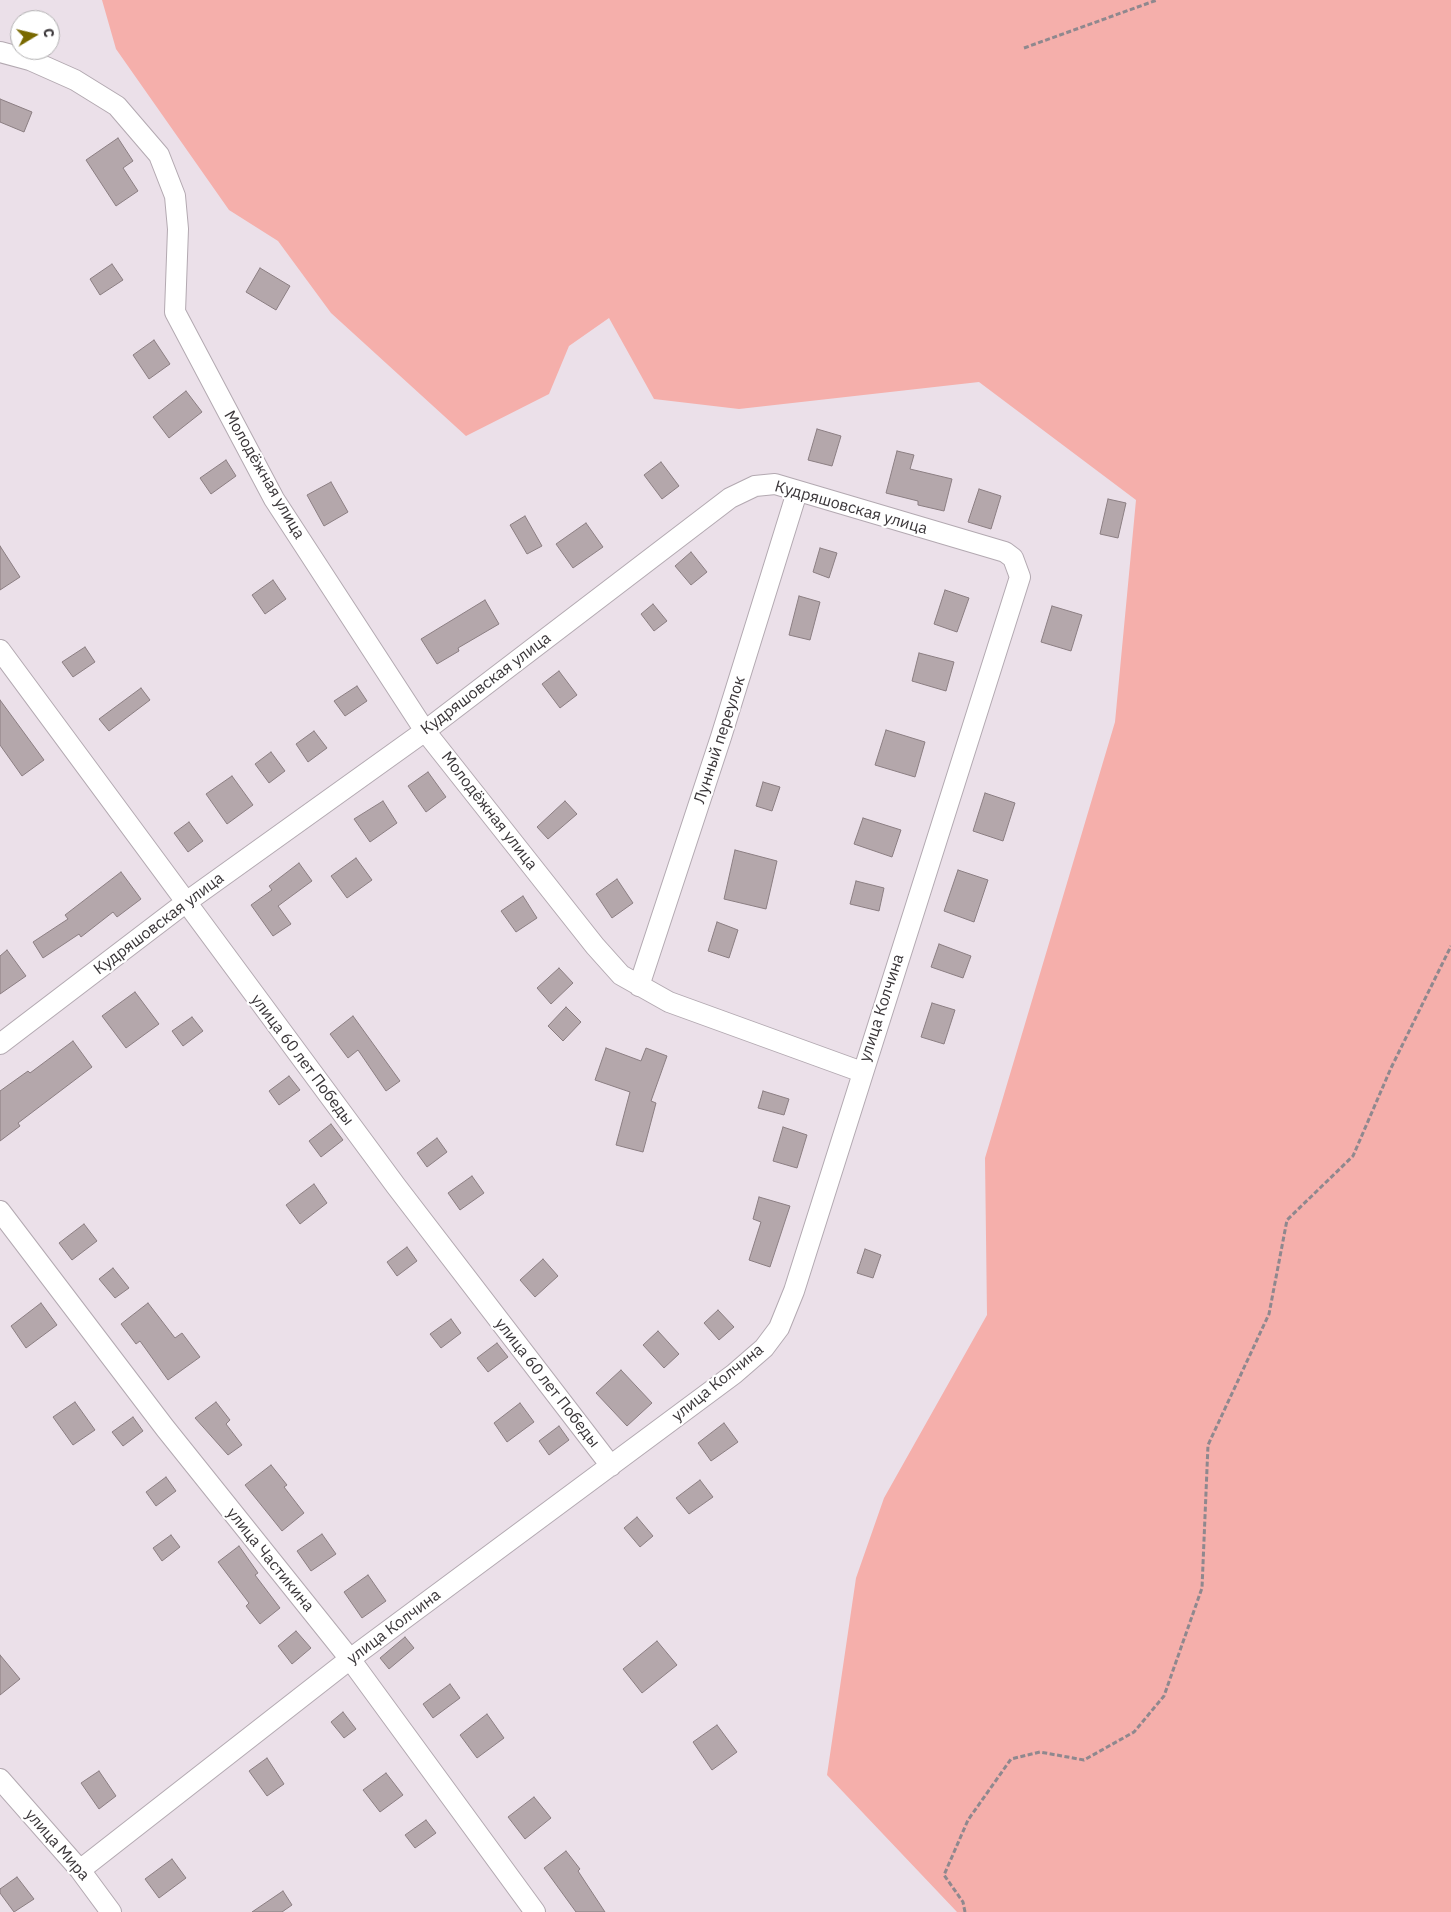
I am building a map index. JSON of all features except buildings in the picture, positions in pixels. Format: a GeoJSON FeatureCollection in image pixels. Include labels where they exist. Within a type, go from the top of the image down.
{"type":"FeatureCollection","features":[{"type":"Feature","properties":{"kind":"street","name":"Молодёжная улица"},"geometry":{"type":"LineString","coordinates":[[0,52],[30,60],[76,80],[118,106],[158,154],[175,196],[178,229],[175,312],[274,499],[425,731],[595,946],[621,975],[669,1002],[862,1072]]}},
{"type":"Feature","properties":{"kind":"street","name":"Кудряшовская улица"},"geometry":{"type":"LineString","coordinates":[[0,1044],[185,902],[425,731],[730,498],[755,486],[775,484],[1005,552],[1013,558]]}},
{"type":"Feature","properties":{"kind":"street","name":"Лунный переулок"},"geometry":{"type":"LineString","coordinates":[[639,986],[722,737],[797,492]]}},
{"type":"Feature","properties":{"kind":"street","name":"улица Колчина"},"geometry":{"type":"LineString","coordinates":[[80,1870],[350,1659],[734,1374],[764,1348],[779,1328],[794,1291],[1020,576],[1013,558]]}},
{"type":"Feature","properties":{"kind":"street","name":"улица 60 лет Победы"},"geometry":{"type":"LineString","coordinates":[[0,650],[396,1186],[611,1466]]}},
{"type":"Feature","properties":{"kind":"street","name":"улица Частикина"},"geometry":{"type":"LineString","coordinates":[[0,1211],[165,1428],[350,1659],[535,1912]]}},
{"type":"Feature","properties":{"kind":"street","name":"улица Мира"},"geometry":{"type":"LineString","coordinates":[[0,1779],[80,1870],[111,1912]]}},
{"type":"Feature","properties":{"kind":"path"},"geometry":{"type":"LineString","coordinates":[[1024,48],[1157,0]]}},
{"type":"Feature","properties":{"kind":"path"},"geometry":{"type":"LineString","coordinates":[[965,1912],[963,1902],[944,1875],[968,1820],[1010,1758],[1040,1752],[1084,1760],[1134,1732],[1164,1696],[1202,1588],[1208,1445],[1269,1314],[1287,1220],[1353,1156],[1391,1068],[1451,946]]}},
{"type":"Feature","properties":{"kind":"shaded area"},"geometry":{"type":"Polygon","coordinates":[[[102,0],[1451,0],[1451,1912],[957,1912],[827,1775],[856,1578],[884,1498],[987,1315],[985,1158],[1115,722],[1136,500],[979,382],[739,409],[654,399],[609,318],[569,346],[549,394],[466,436],[331,313],[278,241],[229,210],[116,49],[102,0]]]}}]}
